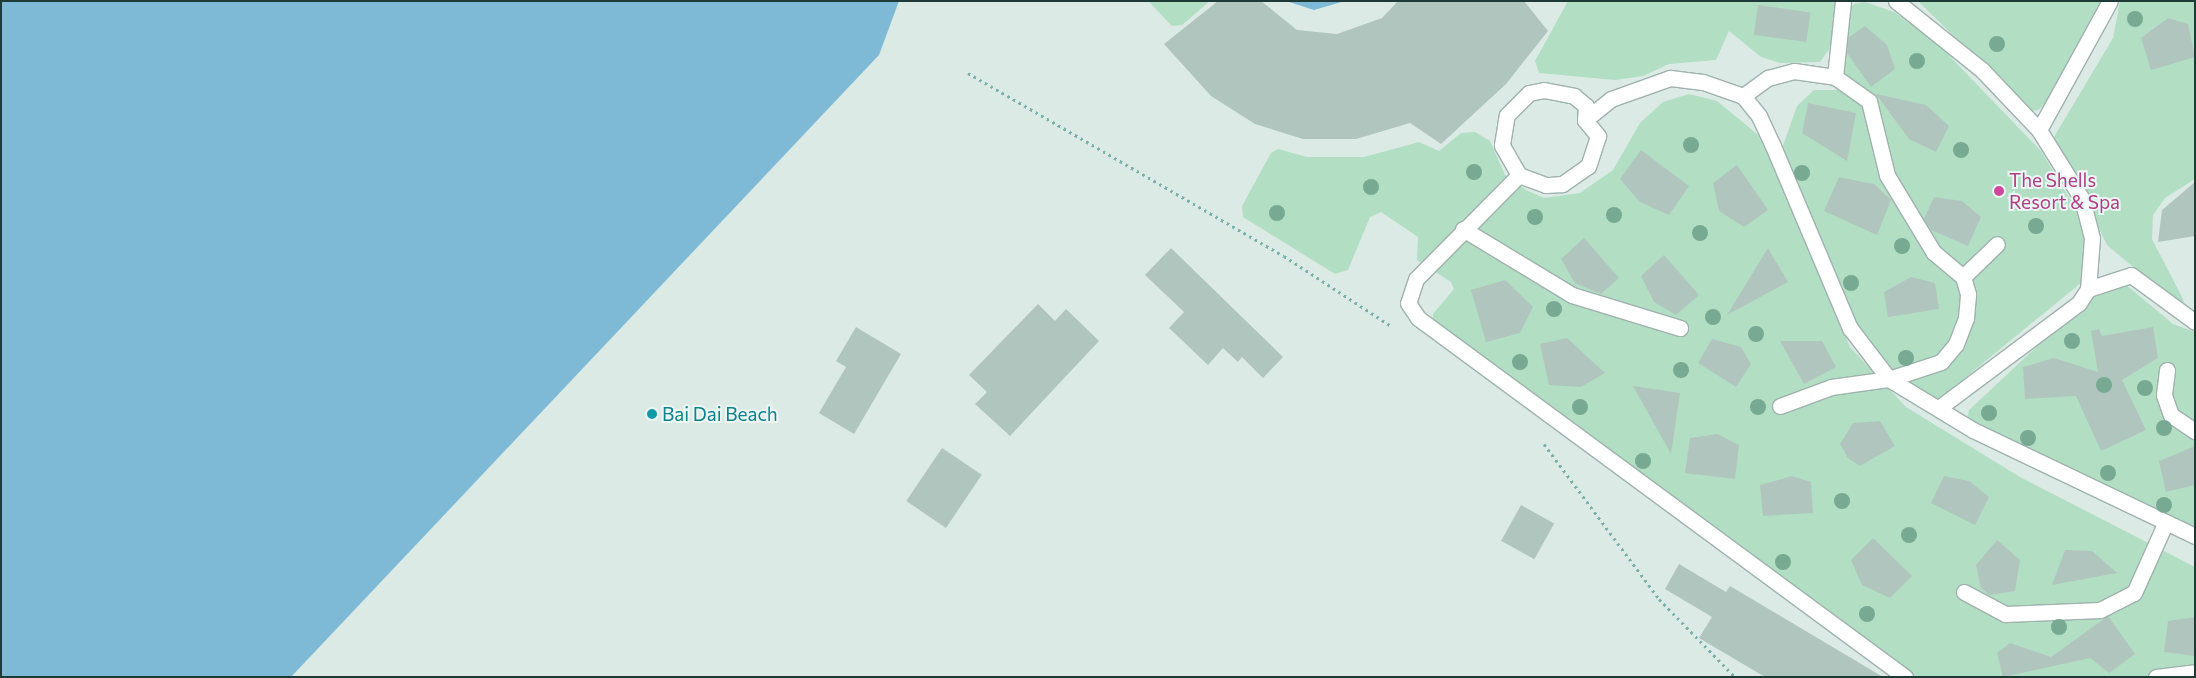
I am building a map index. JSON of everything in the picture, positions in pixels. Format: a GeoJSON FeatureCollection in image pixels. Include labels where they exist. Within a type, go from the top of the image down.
{"type":"FeatureCollection","features":[{"type":"Feature","properties":{"kind":"lane"},"geometry":{"type":"LineString","coordinates":[[1835,77],[1843,1]]}},
{"type":"Feature","properties":{"kind":"lane"},"geometry":{"type":"LineString","coordinates":[[1896,1],[1982,70],[2039,130],[2082,199],[2092,238],[2088,289],[2079,303],[1940,407]]}},
{"type":"Feature","properties":{"kind":"lane"},"geometry":{"type":"LineString","coordinates":[[2039,130],[2110,1]]}},
{"type":"Feature","properties":{"kind":"lane"},"geometry":{"type":"LineString","coordinates":[[1743,96],[1768,78],[1794,71],[1835,77],[1869,101],[1887,175],[1934,254],[1963,277],[1968,294],[1966,318],[1956,344],[1940,362],[1889,379],[1831,387],[1780,406]]}},
{"type":"Feature","properties":{"kind":"lane"},"geometry":{"type":"LineString","coordinates":[[1585,120],[1611,99],[1670,78],[1702,82],[1743,96],[1759,116],[1773,146],[1850,328],[1889,379],[1940,407],[1972,430],[2166,524],[2195,536]]}},
{"type":"Feature","properties":{"kind":"lane"},"geometry":{"type":"LineString","coordinates":[[1559,90],[1586,106],[1585,120],[1598,136],[1595,152],[1576,177],[1546,185],[1519,175],[1502,145],[1502,130],[1516,102],[1529,93],[1559,90]]}},
{"type":"Feature","properties":{"kind":"lane"},"geometry":{"type":"LineString","coordinates":[[1519,175],[1463,229],[1416,279],[1408,303],[1418,318],[1905,677]]}},
{"type":"Feature","properties":{"kind":"lane"},"geometry":{"type":"LineString","coordinates":[[1463,229],[1572,295],[1680,328]]}},
{"type":"Feature","properties":{"kind":"lane"},"geometry":{"type":"LineString","coordinates":[[1963,277],[1997,244]]}},
{"type":"Feature","properties":{"kind":"lane"},"geometry":{"type":"LineString","coordinates":[[2088,289],[2131,276],[2195,322]]}},
{"type":"Feature","properties":{"kind":"lane"},"geometry":{"type":"LineString","coordinates":[[2167,370],[2164,395],[2171,415],[2195,431]]}},
{"type":"Feature","properties":{"kind":"lane"},"geometry":{"type":"LineString","coordinates":[[1964,592],[2005,614],[2100,610],[2134,593],[2166,524]]}},
{"type":"Feature","properties":{"kind":"lane"},"geometry":{"type":"LineString","coordinates":[[2156,677],[2195,672]]}},
{"type":"Feature","properties":{"kind":"path"},"geometry":{"type":"LineString","coordinates":[[968,73],[1284,256],[1395,328]]}},
{"type":"Feature","properties":{"kind":"path"},"geometry":{"type":"LineString","coordinates":[[1537,436],[1659,599],[1735,677]]}},
{"type":"Feature","properties":{"kind":"green space"},"geometry":{"type":"Polygon","coordinates":[[[1148,1],[1210,1],[1182,25],[1172,26],[1148,1]]]}},
{"type":"Feature","properties":{"kind":"green space"},"geometry":{"type":"Polygon","coordinates":[[[1568,1],[1840,1],[1830,48],[1820,62],[1780,63],[1761,57],[1729,31],[1716,60],[1669,64],[1643,76],[1615,80],[1539,73],[1535,61],[1568,1]]]}},
{"type":"Feature","properties":{"kind":"green space"},"geometry":{"type":"Polygon","coordinates":[[[1918,1],[2103,1],[2049,100],[2038,110],[2030,111],[1918,1]]]}},
{"type":"Feature","properties":{"kind":"green space"},"geometry":{"type":"Polygon","coordinates":[[[2120,1],[2195,1],[2195,179],[2165,198],[2153,215],[2152,239],[2184,302],[2177,304],[2107,245],[2054,137],[2113,38],[2120,1]]]}},
{"type":"Feature","properties":{"kind":"green space"},"geometry":{"type":"Polygon","coordinates":[[[1865,2],[1894,12],[1937,43],[2041,151],[2080,216],[2087,257],[2082,282],[1938,400],[1913,392],[1889,374],[1852,326],[1781,151],[1797,106],[1814,90],[1839,90],[1845,81],[1840,76],[1847,11],[1854,4],[1865,2]]]}},
{"type":"Feature","properties":{"kind":"green space"},"geometry":{"type":"Polygon","coordinates":[[[1689,94],[1717,101],[1757,134],[1776,168],[1850,347],[1906,407],[2020,477],[2195,567],[2195,677],[1912,677],[1433,322],[1433,314],[1454,289],[1451,282],[1417,260],[1418,237],[1381,212],[1370,217],[1348,270],[1335,274],[1243,217],[1242,206],[1271,153],[1278,149],[1307,157],[1364,157],[1419,142],[1439,151],[1461,133],[1475,132],[1490,141],[1505,175],[1526,190],[1544,198],[1580,193],[1613,170],[1640,123],[1663,102],[1689,94]]]}},
{"type":"Feature","properties":{"kind":"green space"},"geometry":{"type":"Polygon","coordinates":[[[2124,283],[2173,324],[2195,332],[2195,534],[1973,427],[1967,418],[1969,410],[2092,295],[2124,283]]]}},
{"type":"Feature","properties":{"kind":"water"},"geometry":{"type":"Polygon","coordinates":[[[1,1],[899,1],[879,55],[291,677],[1,677],[1,1]]]}},
{"type":"Feature","properties":{"kind":"water"},"geometry":{"type":"Polygon","coordinates":[[[1286,1],[1345,1],[1314,10],[1286,1]]]}},
{"type":"Feature","properties":{"kind":"building"},"geometry":{"type":"Polygon","coordinates":[[[1218,1],[1261,1],[1297,30],[1337,34],[1382,18],[1398,1],[1524,1],[1548,31],[1506,84],[1441,144],[1410,123],[1356,139],[1303,139],[1255,124],[1211,96],[1164,44],[1218,1]]]}},
{"type":"Feature","properties":{"kind":"building"},"geometry":{"type":"Polygon","coordinates":[[[1758,5],[1810,12],[1806,42],[1754,35],[1758,5]]]}},
{"type":"Feature","properties":{"kind":"building"},"geometry":{"type":"Polygon","coordinates":[[[2168,18],[2188,24],[2195,57],[2151,70],[2141,38],[2168,18]]]}},
{"type":"Feature","properties":{"kind":"building"},"geometry":{"type":"Polygon","coordinates":[[[1865,26],[1887,45],[1895,69],[1871,87],[1847,53],[1848,38],[1865,26]]]}},
{"type":"Feature","properties":{"kind":"building"},"geometry":{"type":"Polygon","coordinates":[[[1876,94],[1926,105],[1949,126],[1936,152],[1909,139],[1876,94]]]}},
{"type":"Feature","properties":{"kind":"building"},"geometry":{"type":"Polygon","coordinates":[[[1808,103],[1856,113],[1847,161],[1802,133],[1808,103]]]}},
{"type":"Feature","properties":{"kind":"building"},"geometry":{"type":"Polygon","coordinates":[[[1641,150],[1689,186],[1669,215],[1640,202],[1620,179],[1641,150]]]}},
{"type":"Feature","properties":{"kind":"building"},"geometry":{"type":"Polygon","coordinates":[[[1737,165],[1768,210],[1744,227],[1719,211],[1713,183],[1737,165]]]}},
{"type":"Feature","properties":{"kind":"building"},"geometry":{"type":"Polygon","coordinates":[[[1839,177],[1874,184],[1891,200],[1877,235],[1824,211],[1839,177]]]}},
{"type":"Feature","properties":{"kind":"building"},"geometry":{"type":"Polygon","coordinates":[[[2195,182],[2195,236],[2158,242],[2162,210],[2195,182]]]}},
{"type":"Feature","properties":{"kind":"building"},"geometry":{"type":"Polygon","coordinates":[[[1934,197],[1962,201],[1981,217],[1968,246],[1931,230],[1924,219],[1934,197]]]}},
{"type":"Feature","properties":{"kind":"building"},"geometry":{"type":"Polygon","coordinates":[[[1584,238],[1619,278],[1601,294],[1575,283],[1561,259],[1584,238]]]}},
{"type":"Feature","properties":{"kind":"building"},"geometry":{"type":"Polygon","coordinates":[[[1171,248],[1283,357],[1263,378],[1242,357],[1238,362],[1223,348],[1208,365],[1169,328],[1184,312],[1145,275],[1171,248]]]}},
{"type":"Feature","properties":{"kind":"building"},"geometry":{"type":"Polygon","coordinates":[[[1768,248],[1788,282],[1727,315],[1768,248]]]}},
{"type":"Feature","properties":{"kind":"building"},"geometry":{"type":"Polygon","coordinates":[[[1664,255],[1699,295],[1676,315],[1654,302],[1641,276],[1664,255]]]}},
{"type":"Feature","properties":{"kind":"building"},"geometry":{"type":"Polygon","coordinates":[[[1911,277],[1935,283],[1939,309],[1888,317],[1884,292],[1911,277]]]}},
{"type":"Feature","properties":{"kind":"building"},"geometry":{"type":"Polygon","coordinates":[[[1505,280],[1533,307],[1520,333],[1486,342],[1471,290],[1505,280]]]}},
{"type":"Feature","properties":{"kind":"building"},"geometry":{"type":"Polygon","coordinates":[[[1038,304],[1055,321],[1066,309],[1099,341],[1010,436],[975,404],[987,392],[969,375],[1038,304]]]}},
{"type":"Feature","properties":{"kind":"building"},"geometry":{"type":"Polygon","coordinates":[[[856,327],[901,354],[854,434],[819,413],[846,367],[836,361],[856,327]]]}},
{"type":"Feature","properties":{"kind":"building"},"geometry":{"type":"Polygon","coordinates":[[[2153,327],[2158,358],[2122,380],[2146,430],[2101,451],[2076,396],[2025,399],[2023,367],[2054,358],[2098,372],[2091,331],[2099,329],[2102,336],[2153,327]]]}},
{"type":"Feature","properties":{"kind":"building"},"geometry":{"type":"Polygon","coordinates":[[[1567,338],[1605,373],[1581,387],[1549,385],[1540,344],[1567,338]]]}},
{"type":"Feature","properties":{"kind":"building"},"geometry":{"type":"Polygon","coordinates":[[[1712,339],[1741,347],[1751,364],[1736,387],[1698,363],[1712,339]]]}},
{"type":"Feature","properties":{"kind":"building"},"geometry":{"type":"Polygon","coordinates":[[[1780,341],[1822,341],[1836,367],[1804,384],[1780,341]]]}},
{"type":"Feature","properties":{"kind":"building"},"geometry":{"type":"Polygon","coordinates":[[[1633,386],[1680,393],[1671,454],[1633,386]]]}},
{"type":"Feature","properties":{"kind":"building"},"geometry":{"type":"Polygon","coordinates":[[[1880,421],[1895,446],[1860,466],[1848,458],[1840,444],[1853,423],[1880,421]]]}},
{"type":"Feature","properties":{"kind":"building"},"geometry":{"type":"Polygon","coordinates":[[[1717,434],[1739,445],[1735,479],[1685,473],[1690,438],[1717,434]]]}},
{"type":"Feature","properties":{"kind":"building"},"geometry":{"type":"Polygon","coordinates":[[[2195,446],[2195,485],[2166,492],[2159,461],[2195,446]]]}},
{"type":"Feature","properties":{"kind":"building"},"geometry":{"type":"Polygon","coordinates":[[[942,448],[982,475],[946,528],[906,501],[942,448]]]}},
{"type":"Feature","properties":{"kind":"building"},"geometry":{"type":"Polygon","coordinates":[[[1792,476],[1811,482],[1813,513],[1763,516],[1760,485],[1792,476]]]}},
{"type":"Feature","properties":{"kind":"building"},"geometry":{"type":"Polygon","coordinates":[[[1944,476],[1969,481],[1989,497],[1975,525],[1931,503],[1944,476]]]}},
{"type":"Feature","properties":{"kind":"building"},"geometry":{"type":"Polygon","coordinates":[[[1521,505],[1554,523],[1534,559],[1501,541],[1521,505]]]}},
{"type":"Feature","properties":{"kind":"building"},"geometry":{"type":"Polygon","coordinates":[[[1873,538],[1912,576],[1890,598],[1862,585],[1851,560],[1873,538]]]}},
{"type":"Feature","properties":{"kind":"building"},"geometry":{"type":"Polygon","coordinates":[[[1997,540],[2020,560],[2015,591],[1990,595],[1981,588],[1976,565],[1997,540]]]}},
{"type":"Feature","properties":{"kind":"building"},"geometry":{"type":"Polygon","coordinates":[[[2065,550],[2092,551],[2117,573],[2052,585],[2065,550]]]}},
{"type":"Feature","properties":{"kind":"building"},"geometry":{"type":"Polygon","coordinates":[[[1679,564],[1726,592],[1730,586],[1883,677],[1765,677],[1699,638],[1712,617],[1665,589],[1679,564]]]}},
{"type":"Feature","properties":{"kind":"building"},"geometry":{"type":"Polygon","coordinates":[[[2108,616],[2135,654],[2109,673],[2090,658],[2003,677],[1997,653],[2010,643],[2051,657],[2108,616]]]}},
{"type":"Feature","properties":{"kind":"building"},"geometry":{"type":"Polygon","coordinates":[[[2195,617],[2195,656],[2164,652],[2168,621],[2195,617]]]}},
{"type":"Feature","properties":{"kind":"place","name":"The Shells Resort & Spa"},"geometry":{"type":"Point","coordinates":[1999,191]}},
{"type":"Feature","properties":{"kind":"place","name":"Bai Dai Beach"},"geometry":{"type":"Point","coordinates":[652,414]}}]}
